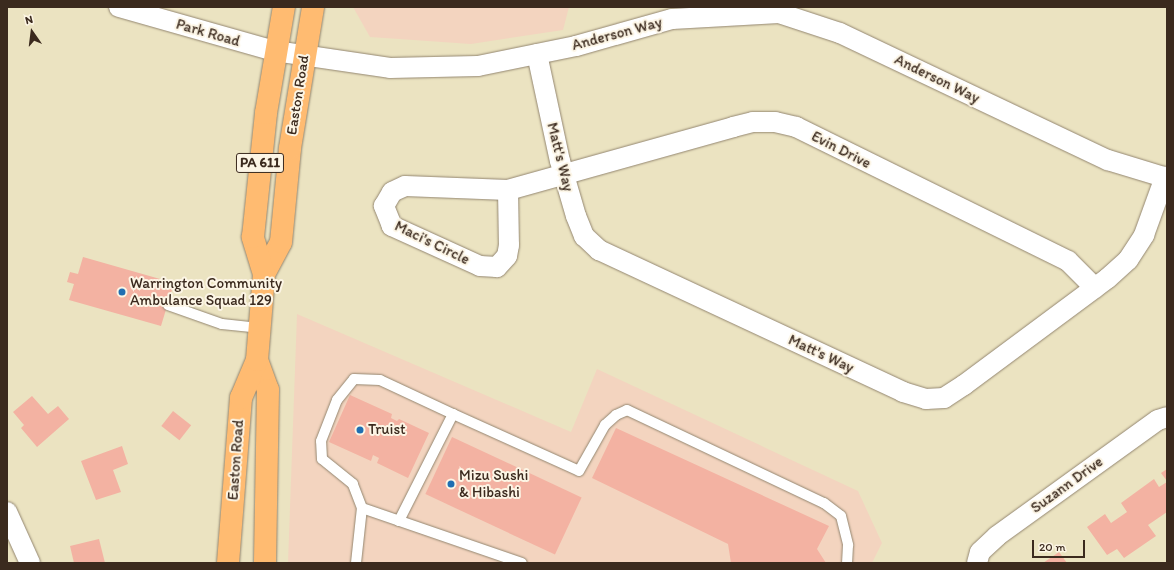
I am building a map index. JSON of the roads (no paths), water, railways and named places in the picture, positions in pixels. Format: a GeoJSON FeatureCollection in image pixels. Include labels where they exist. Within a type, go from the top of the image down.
{"type":"FeatureCollection","features":[{"type":"Feature","properties":{"kind":"highway","name":"Easton Road"},"geometry":{"type":"LineString","coordinates":[[228,563],[241,398],[257,360],[264,274],[253,237],[266,114],[275,51],[284,7]]}},
{"type":"Feature","properties":{"kind":"highway","name":"Easton Road"},"geometry":{"type":"LineString","coordinates":[[264,274],[281,242],[290,148],[313,7]]}},
{"type":"Feature","properties":{"kind":"highway","name":"Easton Road"},"geometry":{"type":"LineString","coordinates":[[257,360],[268,390],[264,563]]}},
{"type":"Feature","properties":{"kind":"street","name":"Park Road"},"geometry":{"type":"LineString","coordinates":[[119,7],[275,51]]}},
{"type":"Feature","properties":{"kind":"street","name":"Anderson Way"},"geometry":{"type":"LineString","coordinates":[[275,51],[304,57],[390,68],[478,66],[576,46],[672,19],[767,10],[840,32],[1108,160],[1166,178]]}},
{"type":"Feature","properties":{"kind":"street","name":"Matt's Way"},"geometry":{"type":"LineString","coordinates":[[537,54],[563,174],[584,236],[599,250],[903,392],[926,399],[944,398],[964,385],[1095,288],[1128,260],[1144,235],[1166,178]]}},
{"type":"Feature","properties":{"kind":"street","name":"Evin Drive"},"geometry":{"type":"LineString","coordinates":[[563,174],[753,122],[775,122],[796,127],[1068,261],[1095,288]]}},
{"type":"Feature","properties":{"kind":"street","name":"Maci's Circle"},"geometry":{"type":"LineString","coordinates":[[508,190],[509,244],[507,256],[497,267],[480,266],[392,226],[384,206],[392,192],[405,186],[508,190],[563,174]]}},
{"type":"Feature","properties":{"kind":"street","name":"Suzann Drive"},"geometry":{"type":"LineString","coordinates":[[977,563],[980,552],[997,536],[1158,420],[1167,416]]}},
{"type":"Feature","properties":{"kind":"street"},"geometry":{"type":"LineString","coordinates":[[9,520],[30,563]]}},
{"type":"Feature","properties":{"kind":"lane"},"geometry":{"type":"LineString","coordinates":[[168,305],[222,324],[259,328]]}},
{"type":"Feature","properties":{"kind":"lane"},"geometry":{"type":"LineString","coordinates":[[356,563],[362,508],[353,484],[322,459],[321,440],[337,400],[354,379],[380,380],[579,471],[605,425],[616,414],[627,410],[824,503],[840,516],[848,545],[847,563]]}},
{"type":"Feature","properties":{"kind":"lane"},"geometry":{"type":"LineString","coordinates":[[399,521],[453,414]]}},
{"type":"Feature","properties":{"kind":"lane"},"geometry":{"type":"LineString","coordinates":[[362,508],[522,563]]}},
{"type":"Feature","properties":{"kind":"place","name":"Warrington Community Ambulance Squad 129"},"geometry":{"type":"Point","coordinates":[122,292]}},
{"type":"Feature","properties":{"kind":"place","name":"Truist"},"geometry":{"type":"Point","coordinates":[360,430]}},
{"type":"Feature","properties":{"kind":"place","name":"Mizu Sushi & Hibashi"},"geometry":{"type":"Point","coordinates":[451,484]}}]}
